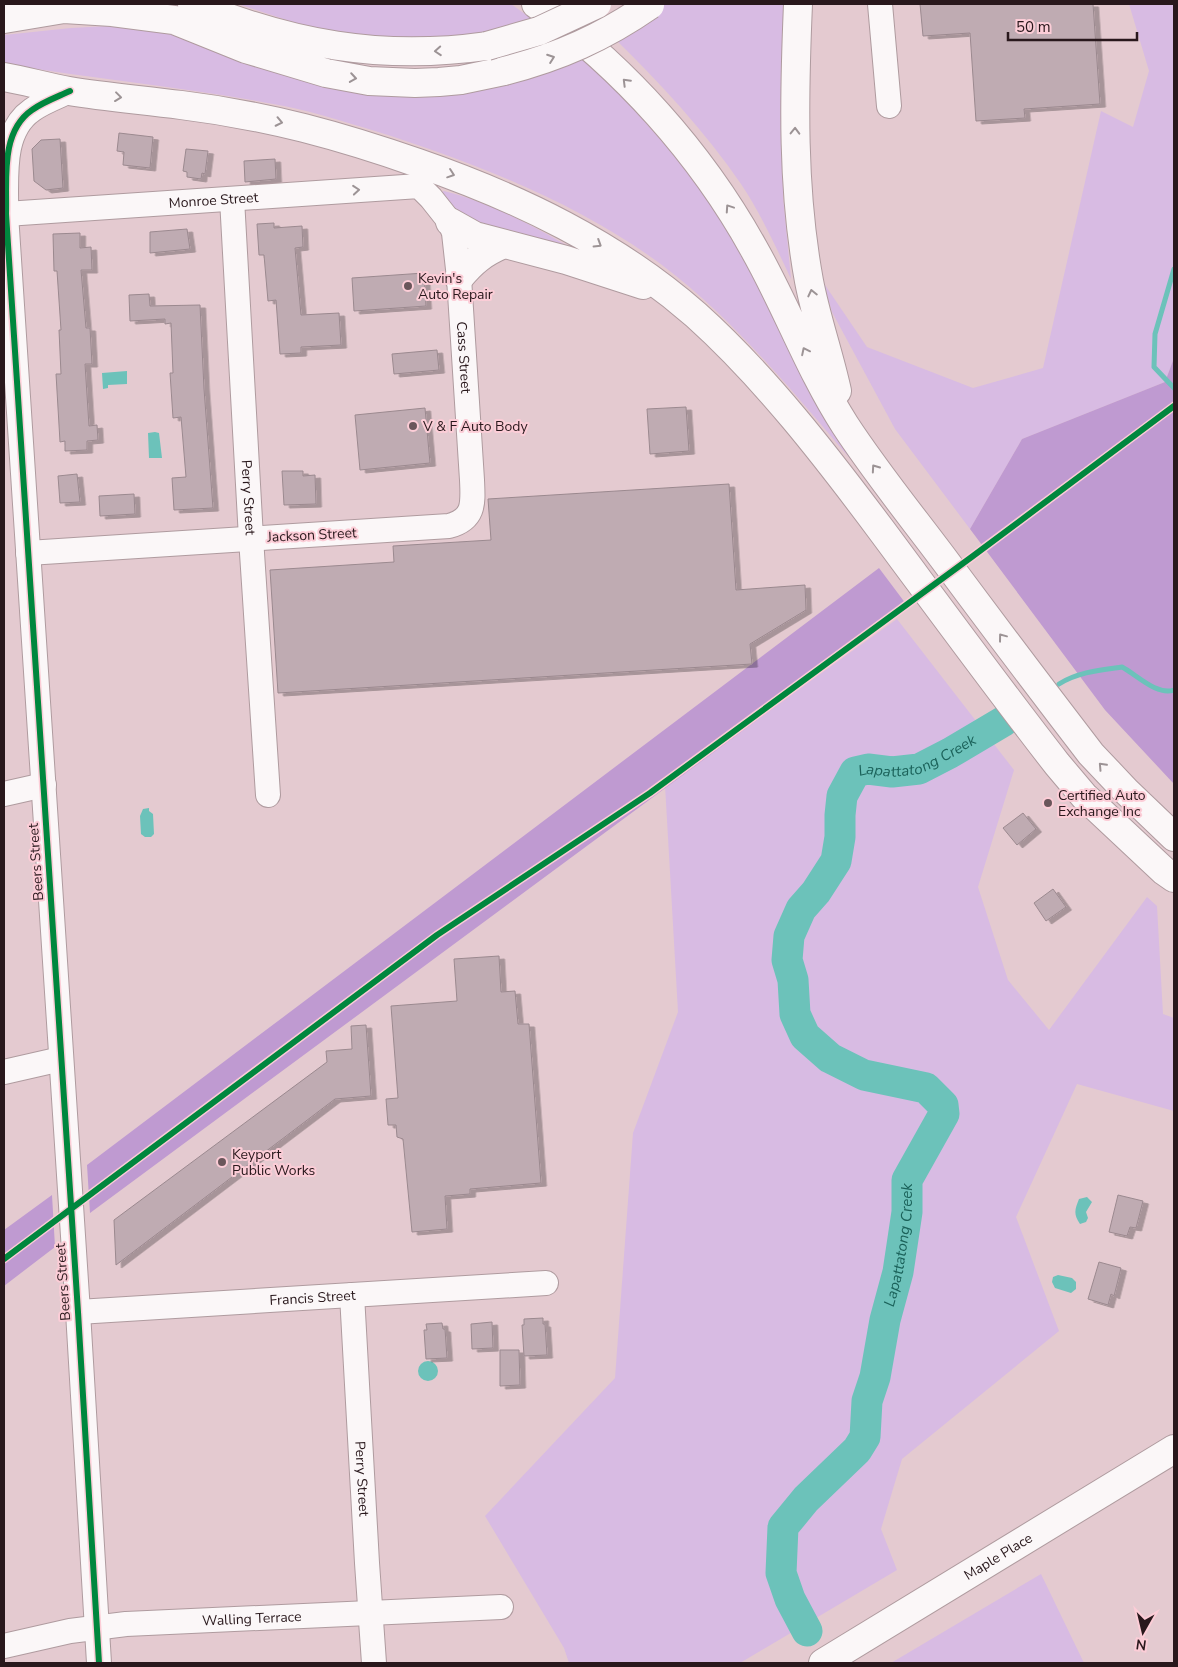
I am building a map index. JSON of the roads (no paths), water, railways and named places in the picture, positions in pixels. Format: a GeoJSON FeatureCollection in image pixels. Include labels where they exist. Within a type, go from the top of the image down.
{"type":"FeatureCollection","features":[{"type":"Feature","properties":{"kind":"main road"},"geometry":{"type":"LineString","coordinates":[[158,4],[265,47],[306,66]]}},
{"type":"Feature","properties":{"kind":"main road"},"geometry":{"type":"LineString","coordinates":[[192,4],[236,21],[278,34],[317,43],[374,51],[421,52],[486,46],[539,31],[597,4]]}},
{"type":"Feature","properties":{"kind":"main road"},"geometry":{"type":"LineString","coordinates":[[536,4],[591,48],[637,93],[682,142],[739,222],[814,369],[845,424],[904,508],[1091,754],[1126,792],[1174,837]]}},
{"type":"Feature","properties":{"kind":"main road"},"geometry":{"type":"LineString","coordinates":[[4,19],[64,9],[112,12],[174,20],[246,49],[347,78],[390,83],[415,83],[461,80],[549,59],[610,31],[651,4]]}},
{"type":"Feature","properties":{"kind":"main road"},"geometry":{"type":"LineString","coordinates":[[798,4],[795,146],[799,213],[809,281],[845,424]]}},
{"type":"Feature","properties":{"kind":"main road"},"geometry":{"type":"LineString","coordinates":[[4,77],[70,91],[196,107],[267,120],[335,136],[422,175],[512,199],[567,226],[621,258],[695,314],[740,359],[822,453],[1039,740],[1084,796],[1121,832],[1174,878]]}},
{"type":"Feature","properties":{"kind":"main road"},"geometry":{"type":"LineString","coordinates":[[4,92],[70,91]]}},
{"type":"Feature","properties":{"kind":"main road"},"geometry":{"type":"LineString","coordinates":[[450,222],[475,236],[566,260],[671,295]]}},
{"type":"Feature","properties":{"kind":"main road"},"geometry":{"type":"LineString","coordinates":[[458,278],[482,254],[504,244]]}},
{"type":"Feature","properties":{"kind":"main road","name":"Maple Place"},"geometry":{"type":"LineString","coordinates":[[823,1663],[1174,1449]]}},
{"type":"Feature","properties":{"kind":"street"},"geometry":{"type":"LineString","coordinates":[[880,4],[889,106]]}},
{"type":"Feature","properties":{"kind":"street","name":"Beers Street"},"geometry":{"type":"LineString","coordinates":[[70,91],[32,109],[25,115],[14,131],[8,151],[6,214],[13,484],[28,553],[99,1663]]}},
{"type":"Feature","properties":{"kind":"street","name":"Monroe Street"},"geometry":{"type":"LineString","coordinates":[[6,214],[308,194],[385,187],[422,175]]}},
{"type":"Feature","properties":{"kind":"street","name":"Cass Street"},"geometry":{"type":"LineString","coordinates":[[422,175],[431,198],[450,222],[455,241],[473,499],[470,511]]}},
{"type":"Feature","properties":{"kind":"street","name":"Perry Street"},"geometry":{"type":"LineString","coordinates":[[232,199],[268,795]]}},
{"type":"Feature","properties":{"kind":"street","name":"Jackson Street"},"geometry":{"type":"LineString","coordinates":[[28,553],[449,526],[462,521],[470,511]]}},
{"type":"Feature","properties":{"kind":"street"},"geometry":{"type":"LineString","coordinates":[[4,794],[44,785]]}},
{"type":"Feature","properties":{"kind":"street"},"geometry":{"type":"LineString","coordinates":[[4,1072],[61,1059]]}},
{"type":"Feature","properties":{"kind":"street","name":"Francis Street"},"geometry":{"type":"LineString","coordinates":[[78,1312],[546,1282]]}},
{"type":"Feature","properties":{"kind":"street","name":"Perry Street"},"geometry":{"type":"LineString","coordinates":[[352,1295],[374,1663]]}},
{"type":"Feature","properties":{"kind":"street","name":"Walling Terrace"},"geometry":{"type":"LineString","coordinates":[[4,1646],[70,1631],[126,1624],[502,1607]]}},
{"type":"Feature","properties":{"kind":"water"},"geometry":{"type":"Polygon","coordinates":[[[127,371],[127,384],[108,385],[108,388],[103,389],[102,373],[127,371]]]}},
{"type":"Feature","properties":{"kind":"water"},"geometry":{"type":"Polygon","coordinates":[[[148,433],[159,433],[162,458],[149,458],[148,433]]]}},
{"type":"Feature","properties":{"kind":"water"},"geometry":{"type":"Polygon","coordinates":[[[149,808],[149,811],[153,814],[154,834],[151,837],[145,837],[141,834],[140,816],[143,809],[149,808]]]}},
{"type":"Feature","properties":{"kind":"water"},"geometry":{"type":"Polygon","coordinates":[[[1087,1197],[1092,1202],[1086,1212],[1088,1218],[1086,1222],[1080,1224],[1076,1217],[1076,1209],[1079,1199],[1087,1197]]]}},
{"type":"Feature","properties":{"kind":"water"},"geometry":{"type":"Polygon","coordinates":[[[1058,1275],[1072,1278],[1076,1282],[1076,1289],[1071,1293],[1055,1288],[1052,1282],[1053,1277],[1058,1275]]]}},
{"type":"Feature","properties":{"kind":"water"},"geometry":{"type":"Polygon","coordinates":[[[428,1361],[435,1364],[438,1371],[435,1378],[428,1381],[421,1378],[418,1371],[421,1364],[428,1361]]]}},
{"type":"Feature","properties":{"kind":"waterway","name":"Lapattatong Creek"},"geometry":{"type":"LineString","coordinates":[[1174,269],[1155,334],[1154,367],[1174,388]]}},
{"type":"Feature","properties":{"kind":"waterway","name":"Lapattatong Creek"},"geometry":{"type":"LineString","coordinates":[[1059,684],[1082,674],[1122,667],[1147,684],[1161,690],[1174,690]]}},
{"type":"Feature","properties":{"kind":"waterway","name":"Lapattatong Creek"},"geometry":{"type":"LineString","coordinates":[[807,1631],[790,1599],[781,1573],[783,1527],[806,1499],[857,1450],[865,1437],[867,1401],[875,1377],[885,1320],[898,1272],[907,1212],[907,1180],[944,1114],[943,1105],[926,1088],[864,1075],[830,1058],[805,1036],[795,1014],[793,980],[787,960],[789,936],[801,909],[816,892],[836,861],[840,837],[842,796],[855,772],[868,769],[892,772],[919,769],[1004,721]]}},
{"type":"Feature","properties":{"kind":"place","name":"Kevin's Auto Repair"},"geometry":{"type":"Point","coordinates":[408,286]}},
{"type":"Feature","properties":{"kind":"place","name":"V & F Auto Body"},"geometry":{"type":"Point","coordinates":[413,426]}},
{"type":"Feature","properties":{"kind":"place","name":"Certified Auto Exchange Inc"},"geometry":{"type":"Point","coordinates":[1048,803]}},
{"type":"Feature","properties":{"kind":"place","name":"Keyport Public Works"},"geometry":{"type":"Point","coordinates":[222,1162]}}]}
